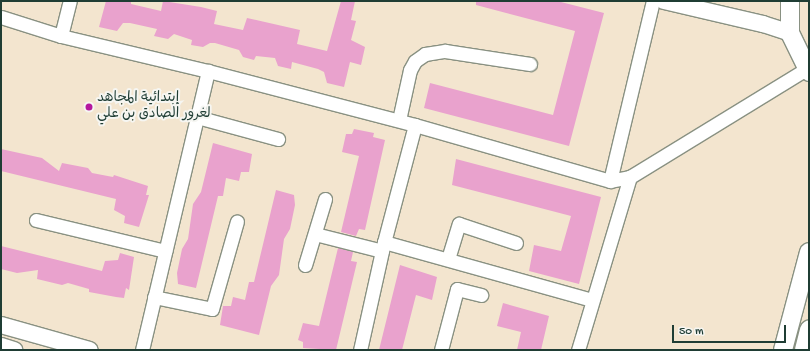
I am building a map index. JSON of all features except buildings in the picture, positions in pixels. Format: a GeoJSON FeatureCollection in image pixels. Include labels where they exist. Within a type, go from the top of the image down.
{"type":"FeatureCollection","features":[{"type":"Feature","properties":{"kind":"main road"},"geometry":{"type":"LineString","coordinates":[[790,1],[790,33],[808,70]]}},
{"type":"Feature","properties":{"kind":"main road"},"geometry":{"type":"LineString","coordinates":[[783,350],[809,252]]}},
{"type":"Feature","properties":{"kind":"main road"},"geometry":{"type":"LineString","coordinates":[[804,350],[809,330]]}},
{"type":"Feature","properties":{"kind":"street"},"geometry":{"type":"LineString","coordinates":[[61,36],[70,1]]}},
{"type":"Feature","properties":{"kind":"street"},"geometry":{"type":"LineString","coordinates":[[610,181],[653,1]]}},
{"type":"Feature","properties":{"kind":"street"},"geometry":{"type":"LineString","coordinates":[[664,1],[763,24],[790,33]]}},
{"type":"Feature","properties":{"kind":"street"},"geometry":{"type":"LineString","coordinates":[[1,17],[61,36],[208,71],[378,116],[399,120],[610,181],[630,178],[808,70]]}},
{"type":"Feature","properties":{"kind":"street"},"geometry":{"type":"LineString","coordinates":[[399,120],[410,70],[415,61],[425,54],[445,51],[530,64]]}},
{"type":"Feature","properties":{"kind":"street"},"geometry":{"type":"LineString","coordinates":[[142,350],[208,71]]}},
{"type":"Feature","properties":{"kind":"street"},"geometry":{"type":"LineString","coordinates":[[197,117],[278,139]]}},
{"type":"Feature","properties":{"kind":"street"},"geometry":{"type":"LineString","coordinates":[[360,350],[383,246],[415,125]]}},
{"type":"Feature","properties":{"kind":"street"},"geometry":{"type":"LineString","coordinates":[[578,350],[630,178]]}},
{"type":"Feature","properties":{"kind":"street"},"geometry":{"type":"LineString","coordinates":[[305,265],[325,199]]}},
{"type":"Feature","properties":{"kind":"street"},"geometry":{"type":"LineString","coordinates":[[36,220],[165,251]]}},
{"type":"Feature","properties":{"kind":"street"},"geometry":{"type":"LineString","coordinates":[[154,297],[212,309],[237,221]]}},
{"type":"Feature","properties":{"kind":"street"},"geometry":{"type":"LineString","coordinates":[[448,260],[459,224],[516,243]]}},
{"type":"Feature","properties":{"kind":"street"},"geometry":{"type":"LineString","coordinates":[[315,234],[383,246],[448,260],[592,300]]}},
{"type":"Feature","properties":{"kind":"street"},"geometry":{"type":"LineString","coordinates":[[441,350],[457,289],[480,295]]}},
{"type":"Feature","properties":{"kind":"street"},"geometry":{"type":"LineString","coordinates":[[1,325],[90,350]]}},
{"type":"Feature","properties":{"kind":"street"},"geometry":{"type":"LineString","coordinates":[[1,346],[14,350]]}},
{"type":"Feature","properties":{"kind":"place","name":"إبتدائية المجاهد لغرور الصادق بن علي"},"geometry":{"type":"Point","coordinates":[89,107]}}]}
